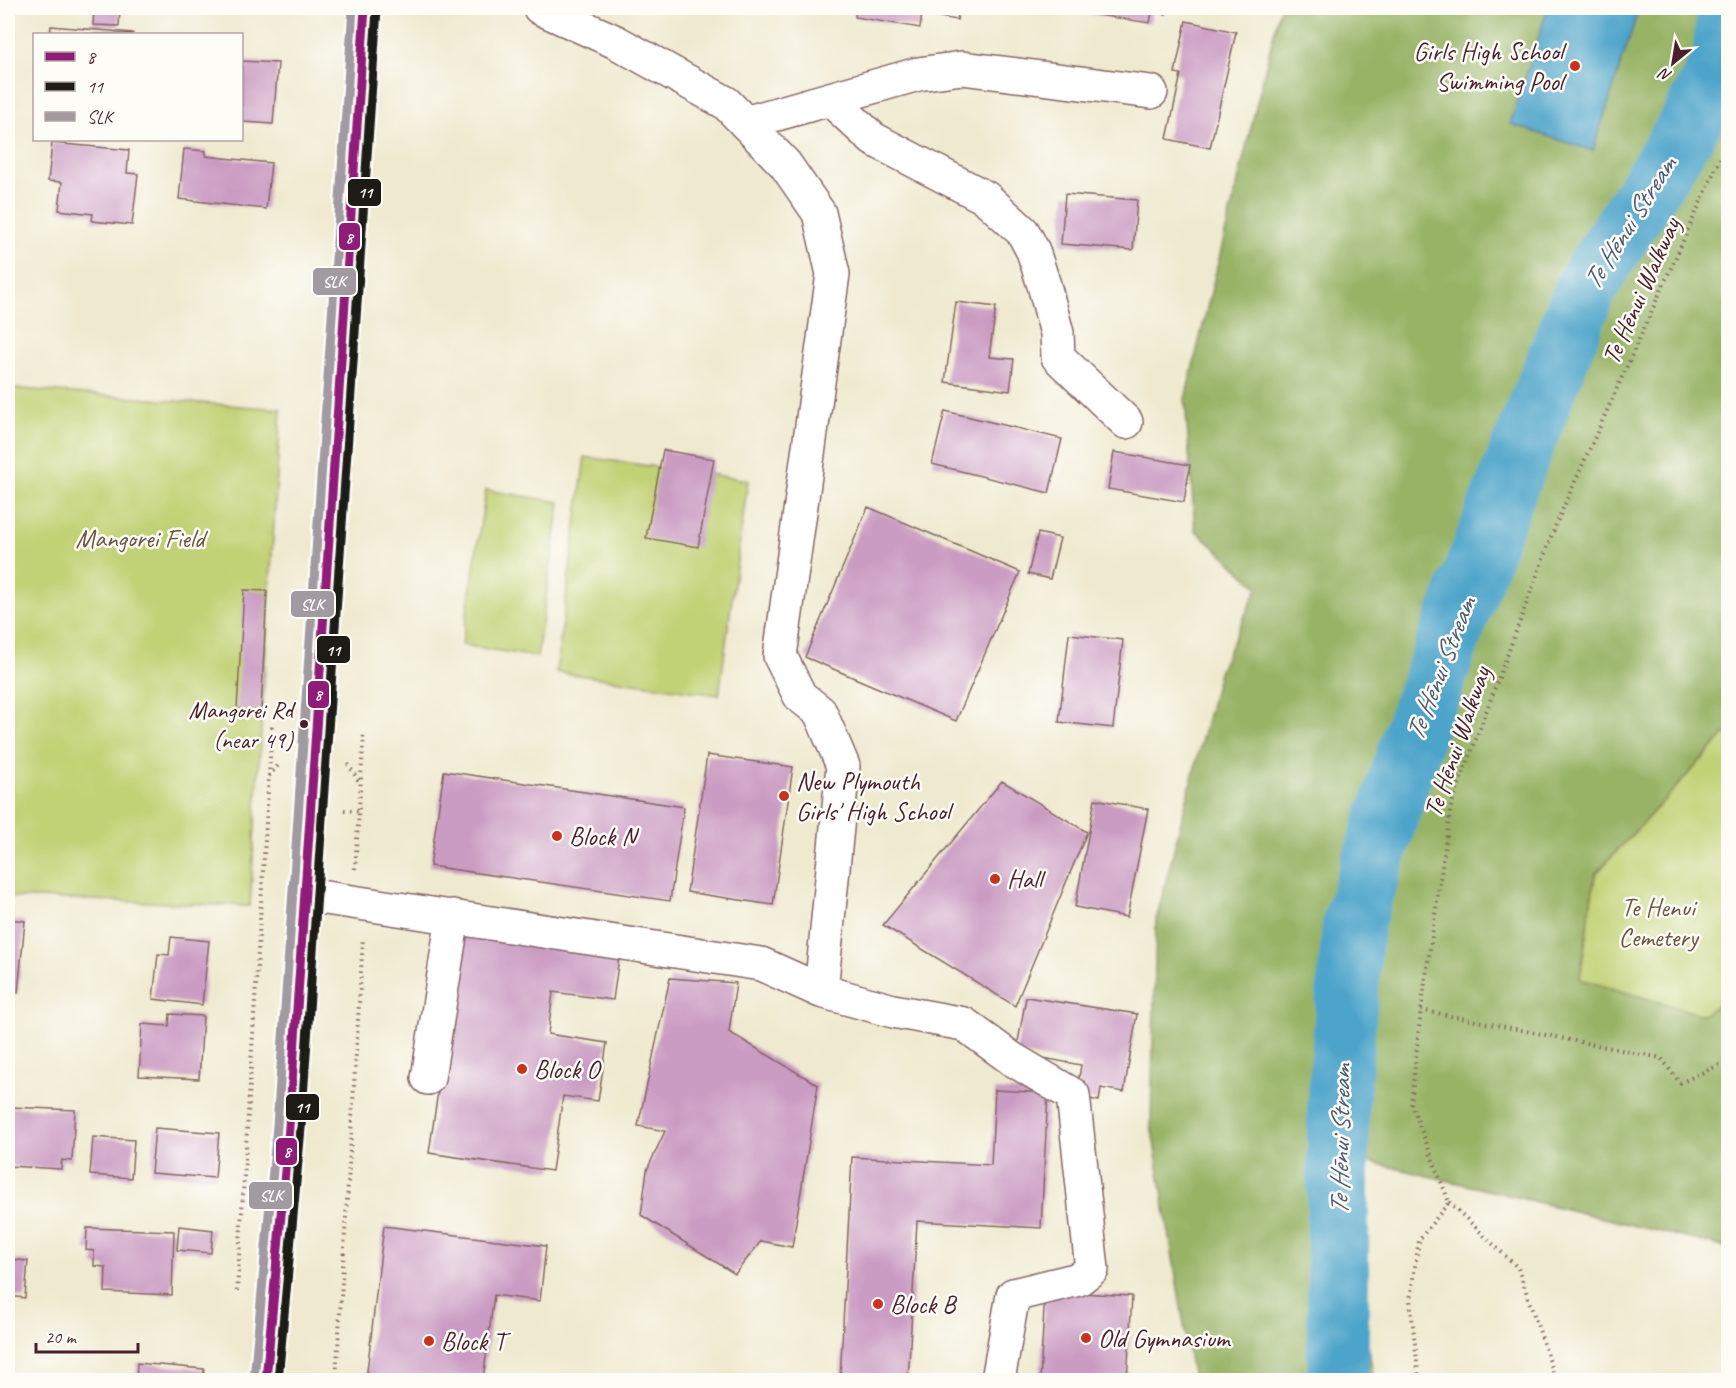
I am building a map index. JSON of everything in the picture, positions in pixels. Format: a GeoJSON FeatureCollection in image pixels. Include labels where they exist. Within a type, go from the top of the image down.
{"type":"FeatureCollection","features":[{"type":"Feature","properties":{"kind":"main road"},"geometry":{"type":"LineString","coordinates":[[266,1380],[287,1157],[306,895],[365,8]]}},
{"type":"Feature","properties":{"kind":"lane"},"geometry":{"type":"LineString","coordinates":[[540,8],[616,42],[726,103],[785,164],[819,213],[833,274],[780,656],[800,696],[820,712],[843,766],[821,991]]}},
{"type":"Feature","properties":{"kind":"lane"},"geometry":{"type":"LineString","coordinates":[[745,123],[918,75],[962,68],[1151,92]]}},
{"type":"Feature","properties":{"kind":"lane"},"geometry":{"type":"LineString","coordinates":[[831,100],[873,139],[986,198],[1023,232],[1033,251],[1044,285],[1057,333],[1058,357],[1125,422]]}},
{"type":"Feature","properties":{"kind":"lane"},"geometry":{"type":"LineString","coordinates":[[306,895],[761,964],[821,991],[893,1011],[964,1024],[1011,1059],[1072,1095],[1092,1269],[1079,1279],[1013,1295],[998,1380]]}},
{"type":"Feature","properties":{"kind":"lane"},"geometry":{"type":"LineString","coordinates":[[428,1078],[453,916]]}},
{"type":"Feature","properties":{"kind":"path","name":"Te Hēnui Walkway"},"geometry":{"type":"LineString","coordinates":[[1449,1203],[1411,1103],[1421,1010],[1450,806],[1556,524],[1714,177],[1728,141]]}},
{"type":"Feature","properties":{"kind":"path"},"geometry":{"type":"LineString","coordinates":[[237,1298],[272,726]]}},
{"type":"Feature","properties":{"kind":"path"},"geometry":{"type":"LineString","coordinates":[[336,1380],[367,888],[354,873],[364,732]]}},
{"type":"Feature","properties":{"kind":"path"},"geometry":{"type":"LineString","coordinates":[[268,776],[283,760]]}},
{"type":"Feature","properties":{"kind":"path"},"geometry":{"type":"LineString","coordinates":[[345,760],[360,783]]}},
{"type":"Feature","properties":{"kind":"path"},"geometry":{"type":"LineString","coordinates":[[1421,1010],[1661,1058],[1680,1083],[1728,1061]]}},
{"type":"Feature","properties":{"kind":"path"},"geometry":{"type":"LineString","coordinates":[[1419,1380],[1410,1299],[1419,1240],[1449,1203],[1518,1268],[1556,1380]]}},
{"type":"Feature","properties":{"kind":"green space"},"geometry":{"type":"Polygon","coordinates":[[[1280,8],[1728,8],[1728,731],[1595,874],[1580,979],[1703,1015],[1728,997],[1728,1248],[1337,1154],[1374,1380],[1193,1380],[1151,1124],[1156,920],[1219,672],[1258,587],[1195,530],[1185,399],[1280,8]]]}},
{"type":"Feature","properties":{"kind":"green space","name":"Mangorei Field"},"geometry":{"type":"Polygon","coordinates":[[[8,388],[281,409],[250,906],[8,897],[8,388]]]}},
{"type":"Feature","properties":{"kind":"green space"},"geometry":{"type":"Polygon","coordinates":[[[585,457],[748,480],[719,695],[556,672],[585,457]]]}},
{"type":"Feature","properties":{"kind":"green space"},"geometry":{"type":"Polygon","coordinates":[[[486,490],[560,502],[537,657],[462,645],[486,490]]]}},
{"type":"Feature","properties":{"kind":"green space","name":"Te Henui Cemetery"},"geometry":{"type":"Polygon","coordinates":[[[1728,731],[1728,997],[1703,1015],[1579,979],[1595,875],[1728,731]]]}},
{"type":"Feature","properties":{"kind":"water","name":"Girls High School Swimming Pool"},"geometry":{"type":"Polygon","coordinates":[[[1548,8],[1639,8],[1593,151],[1510,124],[1548,8]]]}},
{"type":"Feature","properties":{"kind":"building"},"geometry":{"type":"Polygon","coordinates":[[[94,8],[120,8],[119,26],[93,25],[94,8]]]}},
{"type":"Feature","properties":{"kind":"building"},"geometry":{"type":"Polygon","coordinates":[[[856,8],[959,8],[957,20],[922,14],[920,28],[855,17],[856,8]]]}},
{"type":"Feature","properties":{"kind":"building"},"geometry":{"type":"Polygon","coordinates":[[[1078,8],[1167,8],[1166,14],[1152,12],[1150,23],[1077,12],[1078,8]]]}},
{"type":"Feature","properties":{"kind":"building"},"geometry":{"type":"Polygon","coordinates":[[[1186,21],[1236,32],[1210,148],[1167,139],[1181,74],[1175,73],[1186,21]]]}},
{"type":"Feature","properties":{"kind":"building"},"geometry":{"type":"Polygon","coordinates":[[[51,26],[133,33],[50,33],[51,26]]]}},
{"type":"Feature","properties":{"kind":"building"},"geometry":{"type":"Polygon","coordinates":[[[243,61],[278,63],[273,124],[243,122],[243,61]]]}},
{"type":"Feature","properties":{"kind":"building"},"geometry":{"type":"Polygon","coordinates":[[[52,143],[129,150],[127,173],[138,174],[132,225],[92,221],[93,214],[59,210],[62,182],[48,181],[52,143]]]}},
{"type":"Feature","properties":{"kind":"building"},"geometry":{"type":"Polygon","coordinates":[[[184,149],[206,151],[206,156],[271,163],[266,209],[179,199],[184,149]]]}},
{"type":"Feature","properties":{"kind":"building"},"geometry":{"type":"Polygon","coordinates":[[[1065,194],[1137,200],[1133,250],[1061,244],[1065,194]]]}},
{"type":"Feature","properties":{"kind":"building"},"geometry":{"type":"Polygon","coordinates":[[[956,302],[996,307],[989,357],[1014,359],[1010,391],[945,382],[956,302]]]}},
{"type":"Feature","properties":{"kind":"building"},"geometry":{"type":"Polygon","coordinates":[[[945,411],[1062,439],[1049,493],[932,464],[945,411]]]}},
{"type":"Feature","properties":{"kind":"building"},"geometry":{"type":"Polygon","coordinates":[[[663,450],[714,459],[698,547],[646,538],[663,450]]]}},
{"type":"Feature","properties":{"kind":"building"},"geometry":{"type":"Polygon","coordinates":[[[1114,452],[1190,465],[1184,502],[1108,489],[1114,452]]]}},
{"type":"Feature","properties":{"kind":"building"},"geometry":{"type":"Polygon","coordinates":[[[868,507],[1020,572],[956,721],[805,657],[868,507]]]}},
{"type":"Feature","properties":{"kind":"building"},"geometry":{"type":"Polygon","coordinates":[[[1038,533],[1060,538],[1050,579],[1028,574],[1038,533]]]}},
{"type":"Feature","properties":{"kind":"building"},"geometry":{"type":"Polygon","coordinates":[[[244,590],[267,591],[261,711],[237,709],[244,590]]]}},
{"type":"Feature","properties":{"kind":"building"},"geometry":{"type":"Polygon","coordinates":[[[1069,634],[1123,640],[1113,728],[1059,722],[1069,634]]]}},
{"type":"Feature","properties":{"kind":"building"},"geometry":{"type":"Polygon","coordinates":[[[707,755],[793,767],[773,905],[687,892],[707,755]]]}},
{"type":"Feature","properties":{"kind":"building","name":"Block N"},"geometry":{"type":"Polygon","coordinates":[[[444,771],[684,807],[670,901],[430,866],[444,771]]]}},
{"type":"Feature","properties":{"kind":"building","name":"Hall"},"geometry":{"type":"Polygon","coordinates":[[[1002,781],[1087,832],[1015,1006],[883,925],[1002,781]]]}},
{"type":"Feature","properties":{"kind":"building"},"geometry":{"type":"Polygon","coordinates":[[[1095,799],[1148,809],[1127,917],[1075,907],[1095,799]]]}},
{"type":"Feature","properties":{"kind":"building"},"geometry":{"type":"Polygon","coordinates":[[[8,919],[25,921],[18,993],[8,992],[8,919]]]}},
{"type":"Feature","properties":{"kind":"building","name":"Block O"},"geometry":{"type":"Polygon","coordinates":[[[461,933],[619,957],[613,1000],[553,992],[548,1034],[607,1043],[598,1101],[563,1096],[552,1171],[429,1153],[461,933]]]}},
{"type":"Feature","properties":{"kind":"building"},"geometry":{"type":"Polygon","coordinates":[[[171,937],[209,941],[202,1005],[153,999],[158,954],[169,955],[171,937]]]}},
{"type":"Feature","properties":{"kind":"building"},"geometry":{"type":"Polygon","coordinates":[[[670,978],[736,983],[729,1032],[818,1085],[792,1247],[761,1241],[735,1274],[641,1215],[647,1170],[665,1131],[638,1126],[670,978]]]}},
{"type":"Feature","properties":{"kind":"building"},"geometry":{"type":"Polygon","coordinates":[[[1026,997],[1137,1014],[1124,1092],[1101,1088],[1099,1101],[1076,1096],[1081,1065],[1016,1053],[1026,997]]]}},
{"type":"Feature","properties":{"kind":"building"},"geometry":{"type":"Polygon","coordinates":[[[170,1014],[203,1016],[199,1079],[139,1076],[142,1024],[169,1026],[170,1014]]]}},
{"type":"Feature","properties":{"kind":"building","name":"Block B"},"geometry":{"type":"Polygon","coordinates":[[[995,1090],[1048,1093],[1041,1228],[917,1221],[908,1380],[840,1380],[852,1157],[991,1165],[995,1090]]]}},
{"type":"Feature","properties":{"kind":"building"},"geometry":{"type":"Polygon","coordinates":[[[11,1107],[75,1110],[72,1161],[62,1160],[61,1169],[8,1166],[11,1107]]]}},
{"type":"Feature","properties":{"kind":"building"},"geometry":{"type":"Polygon","coordinates":[[[155,1128],[219,1133],[215,1178],[151,1173],[155,1128]]]}},
{"type":"Feature","properties":{"kind":"building"},"geometry":{"type":"Polygon","coordinates":[[[93,1137],[134,1140],[131,1178],[90,1175],[93,1137]]]}},
{"type":"Feature","properties":{"kind":"building"},"geometry":{"type":"Polygon","coordinates":[[[179,1226],[213,1230],[211,1253],[177,1250],[179,1226]]]}},
{"type":"Feature","properties":{"kind":"building","name":"Block T"},"geometry":{"type":"Polygon","coordinates":[[[384,1226],[546,1246],[540,1301],[494,1295],[483,1380],[366,1380],[384,1226]]]}},
{"type":"Feature","properties":{"kind":"building"},"geometry":{"type":"Polygon","coordinates":[[[87,1228],[174,1231],[172,1295],[105,1292],[106,1267],[94,1266],[94,1251],[86,1250],[87,1228]]]}},
{"type":"Feature","properties":{"kind":"building"},"geometry":{"type":"Polygon","coordinates":[[[8,1259],[28,1261],[25,1298],[8,1296],[8,1259]]]}},
{"type":"Feature","properties":{"kind":"building","name":"Old Gymnasium"},"geometry":{"type":"Polygon","coordinates":[[[1045,1291],[1132,1296],[1127,1380],[1040,1380],[1045,1291]]]}},
{"type":"Feature","properties":{"kind":"building"},"geometry":{"type":"Polygon","coordinates":[[[137,1363],[204,1369],[203,1380],[136,1380],[137,1363]]]}},
{"type":"Feature","properties":{"kind":"waterway","name":"Te Hēnui Stream"},"geometry":{"type":"LineString","coordinates":[[1338,1380],[1338,1107],[1353,923],[1417,725],[1498,509],[1587,285],[1687,129],[1723,59],[1728,8]]}},
{"type":"Feature","properties":{"kind":"transit line","name":"SLK"},"geometry":{"type":"LineString","coordinates":[[254,1379],[277,1126],[353,8]]}},
{"type":"Feature","properties":{"kind":"transit line","name":"8"},"geometry":{"type":"LineString","coordinates":[[266,1380],[289,1127],[365,8]]}},
{"type":"Feature","properties":{"kind":"transit line","name":"11"},"geometry":{"type":"LineString","coordinates":[[278,1380],[301,1128],[377,9]]}},
{"type":"Feature","properties":{"kind":"place","name":"Girls High School Swimming Pool"},"geometry":{"type":"Point","coordinates":[1575,66]}},
{"type":"Feature","properties":{"kind":"place","name":"Mangorei Rd (near 49)"},"geometry":{"type":"Point","coordinates":[304,724]}},
{"type":"Feature","properties":{"kind":"place","name":"New Plymouth Girls' High School"},"geometry":{"type":"Point","coordinates":[784,796]}},
{"type":"Feature","properties":{"kind":"place","name":"Block N"},"geometry":{"type":"Point","coordinates":[557,836]}},
{"type":"Feature","properties":{"kind":"place","name":"Hall"},"geometry":{"type":"Point","coordinates":[995,879]}},
{"type":"Feature","properties":{"kind":"place","name":"Block O"},"geometry":{"type":"Point","coordinates":[522,1069]}},
{"type":"Feature","properties":{"kind":"place","name":"Block B"},"geometry":{"type":"Point","coordinates":[878,1304]}},
{"type":"Feature","properties":{"kind":"place","name":"Old Gymnasium"},"geometry":{"type":"Point","coordinates":[1086,1338]}},
{"type":"Feature","properties":{"kind":"place","name":"Block T"},"geometry":{"type":"Point","coordinates":[429,1341]}}]}
